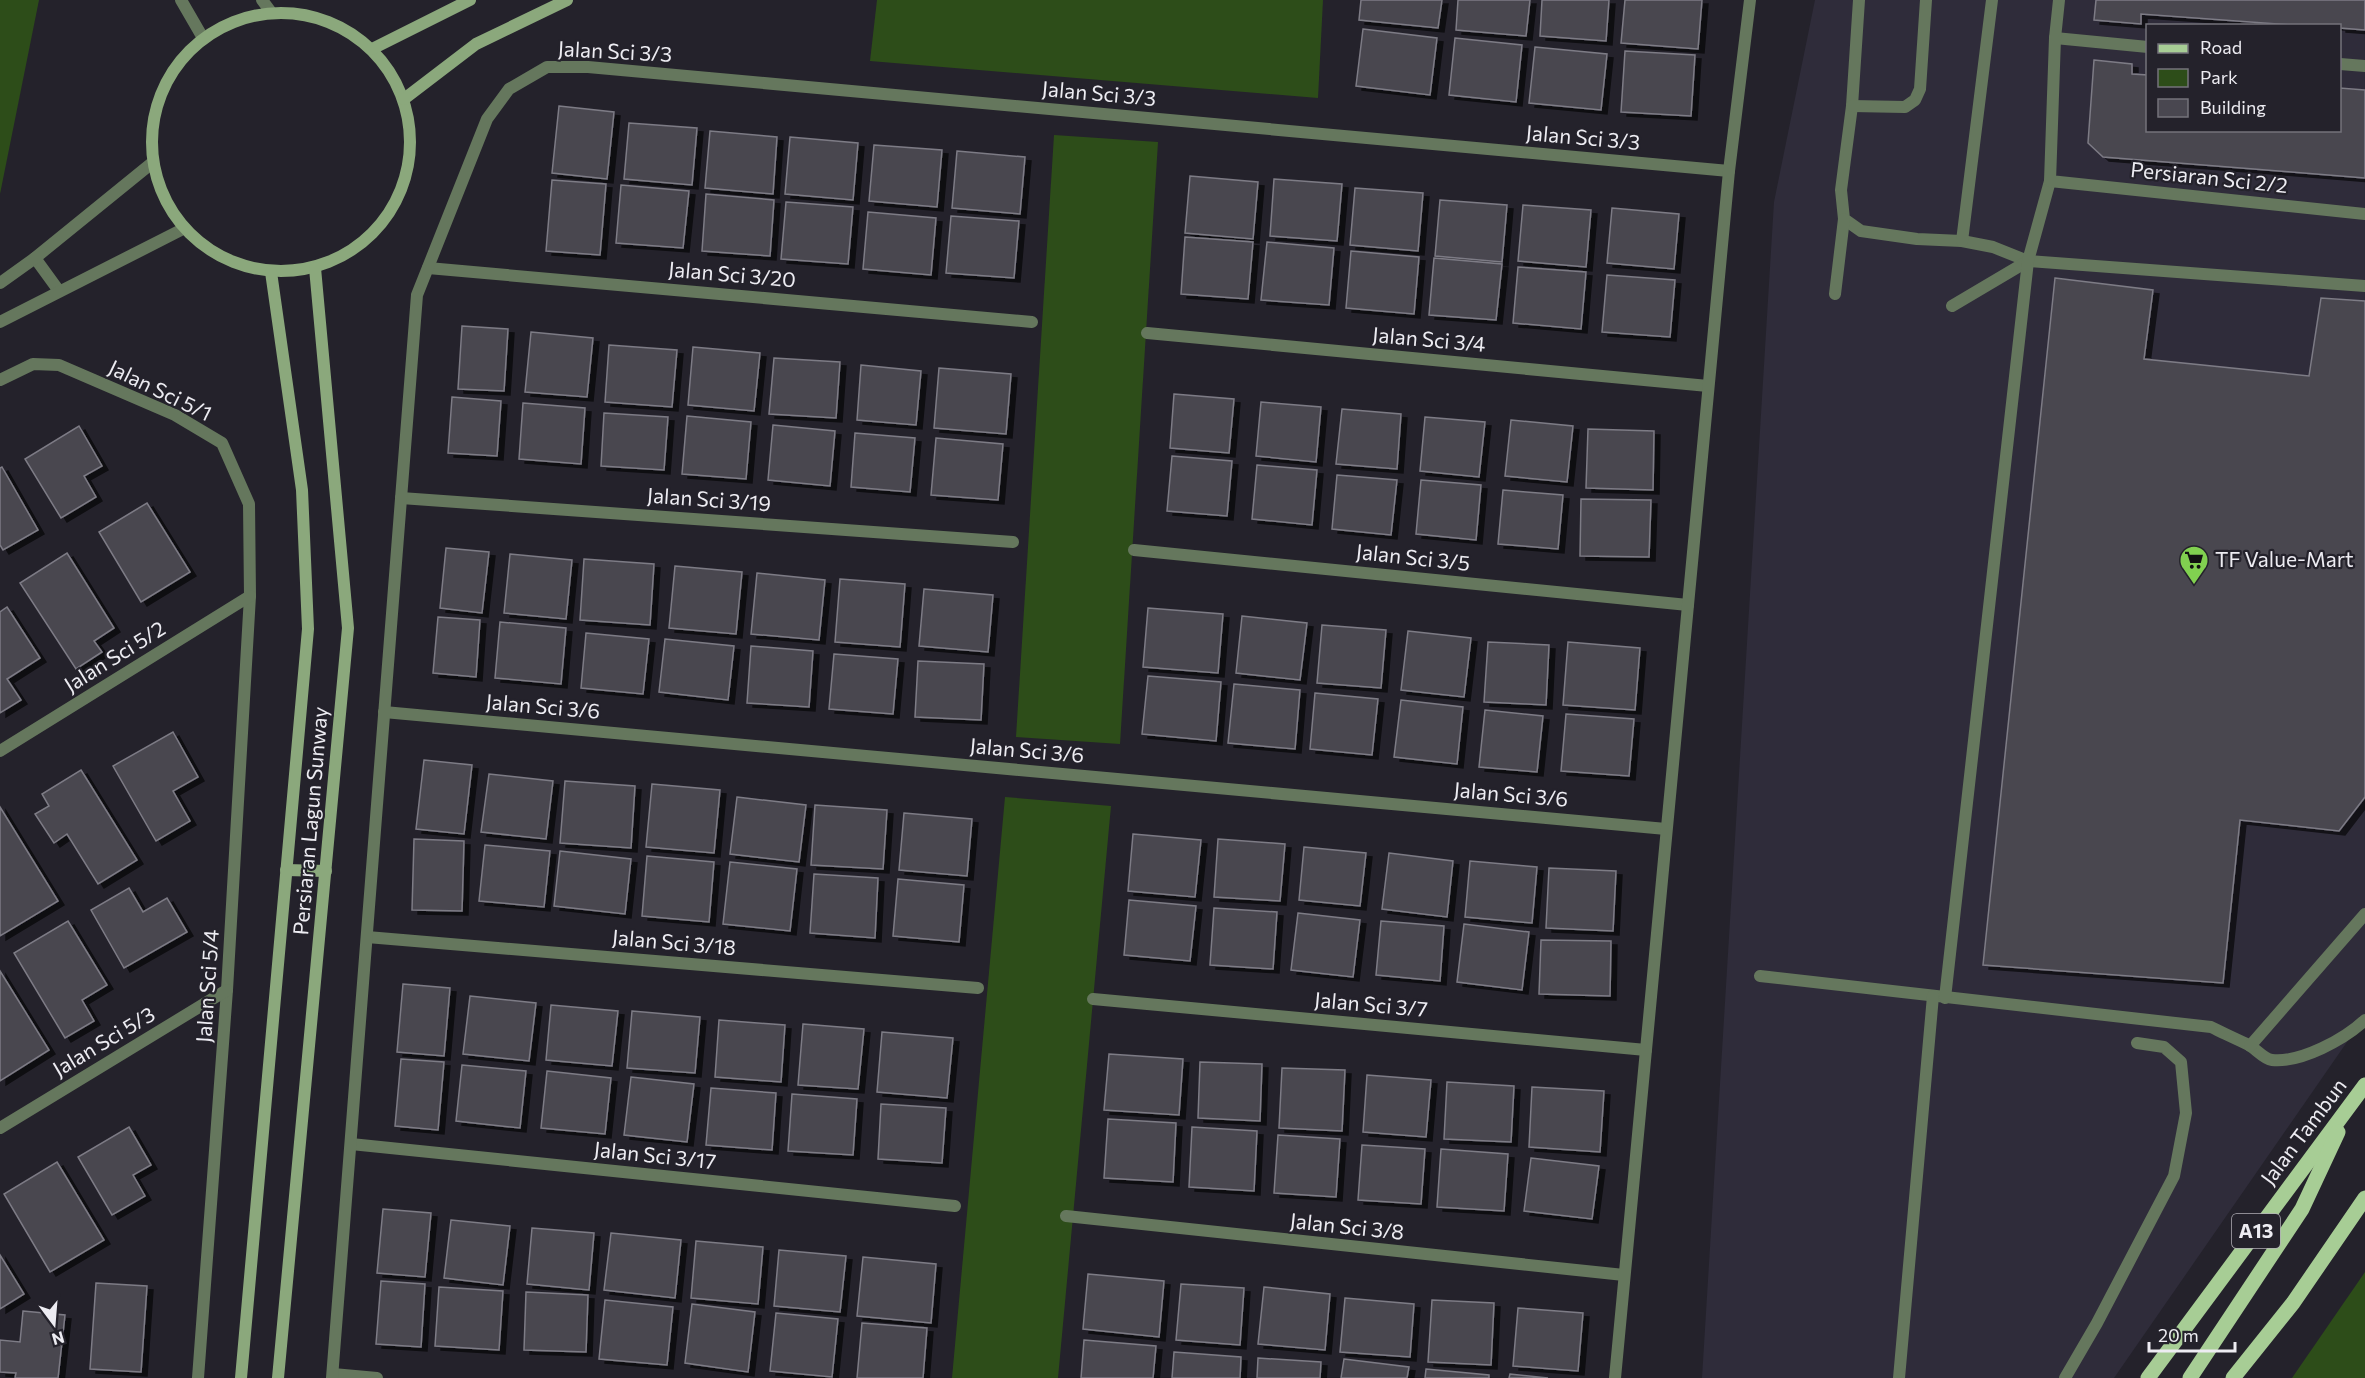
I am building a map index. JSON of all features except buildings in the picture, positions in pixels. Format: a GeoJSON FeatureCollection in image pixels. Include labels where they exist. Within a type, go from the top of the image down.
{"type":"FeatureCollection","features":[{"type":"Feature","properties":{"kind":"main road"},"geometry":{"type":"LineString","coordinates":[[372,49],[470,0]]}},
{"type":"Feature","properties":{"kind":"main road"},"geometry":{"type":"LineString","coordinates":[[404,99],[476,44],[567,0]]}},
{"type":"Feature","properties":{"kind":"main road"},"geometry":{"type":"LineString","coordinates":[[271,12],[308,15],[343,27],[372,49],[392,72],[404,99],[412,141],[405,183],[385,221],[354,250],[315,268],[272,272],[238,266],[208,251],[183,229],[162,198],[152,163],[151,128],[160,94],[177,63],[203,38],[235,20],[271,12]]}},
{"type":"Feature","properties":{"kind":"main road","name":"Persiaran Lagun Sunway"},"geometry":{"type":"LineString","coordinates":[[279,1378],[348,628],[315,268]]}},
{"type":"Feature","properties":{"kind":"main road","name":"Persiaran Lagun Sunway"},"geometry":{"type":"LineString","coordinates":[[241,1378],[308,629],[302,490],[272,272]]}},
{"type":"Feature","properties":{"kind":"main road"},"geometry":{"type":"LineString","coordinates":[[286,870],[326,872]]}},
{"type":"Feature","properties":{"kind":"main road","name":"Jalan Tambun"},"geometry":{"type":"LineString","coordinates":[[2148,1378],[2365,1085]]}},
{"type":"Feature","properties":{"kind":"main road"},"geometry":{"type":"LineString","coordinates":[[2190,1378],[2302,1209],[2352,1101]]}},
{"type":"Feature","properties":{"kind":"main road"},"geometry":{"type":"LineString","coordinates":[[2234,1377],[2293,1303],[2365,1198]]}},
{"type":"Feature","properties":{"kind":"street"},"geometry":{"type":"LineString","coordinates":[[181,0],[203,38]]}},
{"type":"Feature","properties":{"kind":"street"},"geometry":{"type":"LineString","coordinates":[[262,0],[271,12]]}},
{"type":"Feature","properties":{"kind":"street"},"geometry":{"type":"LineString","coordinates":[[1615,1378],[1729,171],[1750,0]]}},
{"type":"Feature","properties":{"kind":"street"},"geometry":{"type":"LineString","coordinates":[[1835,294],[1844,219],[1841,190],[1852,106],[1859,0]]}},
{"type":"Feature","properties":{"kind":"street"},"geometry":{"type":"LineString","coordinates":[[1852,106],[1905,107],[1915,100],[1920,89],[1926,0]]}},
{"type":"Feature","properties":{"kind":"street"},"geometry":{"type":"LineString","coordinates":[[1962,242],[1992,0]]}},
{"type":"Feature","properties":{"kind":"street"},"geometry":{"type":"LineString","coordinates":[[1899,1378],[1939,997],[2028,261],[2049,181],[2055,38],[2059,0]]}},
{"type":"Feature","properties":{"kind":"street"},"geometry":{"type":"LineString","coordinates":[[2055,38],[2146,47]]}},
{"type":"Feature","properties":{"kind":"street"},"geometry":{"type":"LineString","coordinates":[[2341,64],[2365,66]]}},
{"type":"Feature","properties":{"kind":"street","name":"Jalan Sci 3/3"},"geometry":{"type":"LineString","coordinates":[[332,1376],[417,295],[488,119],[509,88],[547,67],[588,67],[1729,171]]}},
{"type":"Feature","properties":{"kind":"street"},"geometry":{"type":"LineString","coordinates":[[0,283],[35,258],[152,163]]}},
{"type":"Feature","properties":{"kind":"street","name":"Persiaran Sci 2/2"},"geometry":{"type":"LineString","coordinates":[[2049,181],[2365,214]]}},
{"type":"Feature","properties":{"kind":"street"},"geometry":{"type":"LineString","coordinates":[[1844,219],[1861,231],[1993,247],[2028,261],[2365,286]]}},
{"type":"Feature","properties":{"kind":"street"},"geometry":{"type":"LineString","coordinates":[[0,322],[183,229]]}},
{"type":"Feature","properties":{"kind":"street"},"geometry":{"type":"LineString","coordinates":[[35,258],[59,291]]}},
{"type":"Feature","properties":{"kind":"street"},"geometry":{"type":"LineString","coordinates":[[1952,306],[2028,261]]}},
{"type":"Feature","properties":{"kind":"street","name":"Jalan Sci 3/20"},"geometry":{"type":"LineString","coordinates":[[428,268],[1032,322]]}},
{"type":"Feature","properties":{"kind":"street","name":"Jalan Sci 3/4"},"geometry":{"type":"LineString","coordinates":[[1147,333],[1708,386]]}},
{"type":"Feature","properties":{"kind":"street","name":"Jalan Sci 5/1"},"geometry":{"type":"LineString","coordinates":[[0,380],[33,364],[59,365],[175,415],[222,443],[249,504],[250,596]]}},
{"type":"Feature","properties":{"kind":"street","name":"Jalan Sci 3/19"},"geometry":{"type":"LineString","coordinates":[[401,498],[1013,542]]}},
{"type":"Feature","properties":{"kind":"street","name":"Jalan Sci 3/5"},"geometry":{"type":"LineString","coordinates":[[1134,550],[1688,605]]}},
{"type":"Feature","properties":{"kind":"street","name":"Jalan Sci 5/2"},"geometry":{"type":"LineString","coordinates":[[0,751],[250,596]]}},
{"type":"Feature","properties":{"kind":"street","name":"Jalan Sci 5/4"},"geometry":{"type":"LineString","coordinates":[[198,1378],[227,990],[250,596]]}},
{"type":"Feature","properties":{"kind":"street","name":"Jalan Sci 3/6"},"geometry":{"type":"LineString","coordinates":[[384,712],[1666,829]]}},
{"type":"Feature","properties":{"kind":"street"},"geometry":{"type":"LineString","coordinates":[[2250,1046],[2365,914]]}},
{"type":"Feature","properties":{"kind":"street","name":"Jalan Sci 3/18"},"geometry":{"type":"LineString","coordinates":[[367,937],[978,988]]}},
{"type":"Feature","properties":{"kind":"street"},"geometry":{"type":"LineString","coordinates":[[1760,976],[2211,1027],[2250,1046],[2271,1060],[2296,1058],[2318,1050],[2353,1032],[2365,1020]]}},
{"type":"Feature","properties":{"kind":"street","name":"Jalan Sci 5/3"},"geometry":{"type":"LineString","coordinates":[[0,1128],[227,990]]}},
{"type":"Feature","properties":{"kind":"street","name":"Jalan Sci 3/7"},"geometry":{"type":"LineString","coordinates":[[1093,999],[1646,1050]]}},
{"type":"Feature","properties":{"kind":"street"},"geometry":{"type":"LineString","coordinates":[[2065,1378],[2097,1323],[2174,1176],[2186,1113],[2181,1062],[2164,1047],[2137,1043]]}},
{"type":"Feature","properties":{"kind":"street","name":"Jalan Sci 3/17"},"geometry":{"type":"LineString","coordinates":[[351,1144],[955,1206]]}},
{"type":"Feature","properties":{"kind":"street","name":"Jalan Sci 3/8"},"geometry":{"type":"LineString","coordinates":[[1066,1216],[1624,1275]]}},
{"type":"Feature","properties":{"kind":"street"},"geometry":{"type":"LineString","coordinates":[[332,1376],[377,1378]]}},
{"type":"Feature","properties":{"kind":"shaded area"},"geometry":{"type":"Polygon","coordinates":[[[1815,0],[2365,0],[2365,1016],[2114,1378],[1702,1378],[1774,202],[1815,0]]]}},
{"type":"Feature","properties":{"kind":"green space"},"geometry":{"type":"Polygon","coordinates":[[[0,0],[39,0],[0,194],[0,0]]]}},
{"type":"Feature","properties":{"kind":"green space"},"geometry":{"type":"Polygon","coordinates":[[[877,0],[1323,0],[1318,98],[870,61],[877,0]]]}},
{"type":"Feature","properties":{"kind":"green space"},"geometry":{"type":"Polygon","coordinates":[[[1054,135],[1158,142],[1120,744],[1016,737],[1054,135]]]}},
{"type":"Feature","properties":{"kind":"green space"},"geometry":{"type":"Polygon","coordinates":[[[1005,797],[1111,806],[1058,1378],[952,1378],[1005,797]]]}},
{"type":"Feature","properties":{"kind":"green space"},"geometry":{"type":"Polygon","coordinates":[[[2365,1272],[2365,1378],[2292,1378],[2365,1272]]]}},
{"type":"Feature","properties":{"kind":"place","name":"TF Value-Mart"},"geometry":{"type":"Point","coordinates":[2194,586]}}]}
